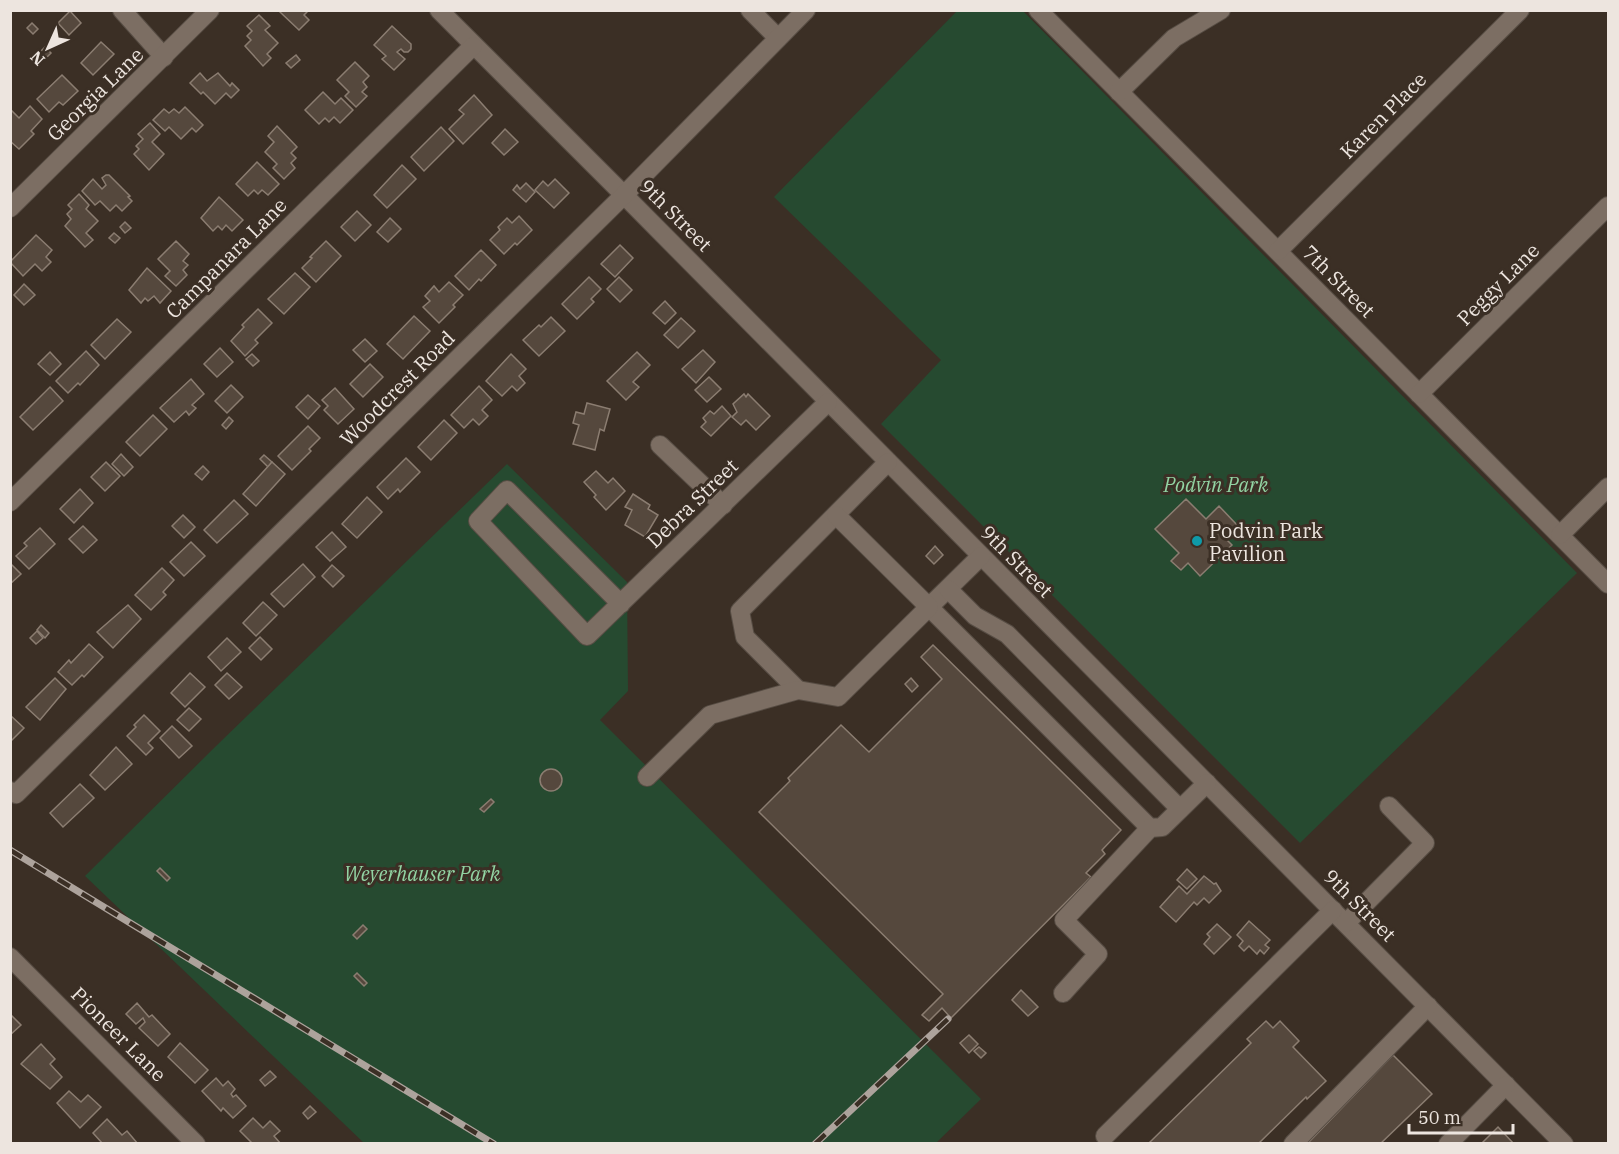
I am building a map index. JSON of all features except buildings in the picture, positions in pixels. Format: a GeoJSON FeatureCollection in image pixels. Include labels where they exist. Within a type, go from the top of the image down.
{"type":"FeatureCollection","features":[{"type":"Feature","properties":{"kind":"street"},"geometry":{"type":"LineString","coordinates":[[122,10],[164,57]]}},
{"type":"Feature","properties":{"kind":"street","name":"Georgia Lane"},"geometry":{"type":"LineString","coordinates":[[10,208],[210,10]]}},
{"type":"Feature","properties":{"kind":"street","name":"9th Street"},"geometry":{"type":"LineString","coordinates":[[439,10],[1564,1143]]}},
{"type":"Feature","properties":{"kind":"street"},"geometry":{"type":"LineString","coordinates":[[750,10],[778,38]]}},
{"type":"Feature","properties":{"kind":"street","name":"Woodcrest Road"},"geometry":{"type":"LineString","coordinates":[[13,792],[624,195],[806,10]]}},
{"type":"Feature","properties":{"kind":"street","name":"7th Street"},"geometry":{"type":"LineString","coordinates":[[1038,10],[1608,584]]}},
{"type":"Feature","properties":{"kind":"street"},"geometry":{"type":"LineString","coordinates":[[1119,92],[1174,38],[1221,10]]}},
{"type":"Feature","properties":{"kind":"street","name":"Karen Place"},"geometry":{"type":"LineString","coordinates":[[1278,251],[1520,10]]}},
{"type":"Feature","properties":{"kind":"street","name":"Campanara Lane"},"geometry":{"type":"LineString","coordinates":[[10,502],[473,46]]}},
{"type":"Feature","properties":{"kind":"street","name":"Peggy Lane"},"geometry":{"type":"LineString","coordinates":[[1419,394],[1608,206]]}},
{"type":"Feature","properties":{"kind":"street","name":"Debra Street"},"geometry":{"type":"LineString","coordinates":[[621,604],[507,490],[478,521],[588,636],[621,604],[723,505],[828,402]]}},
{"type":"Feature","properties":{"kind":"street"},"geometry":{"type":"LineString","coordinates":[[660,445],[723,505]]}},
{"type":"Feature","properties":{"kind":"street"},"geometry":{"type":"LineString","coordinates":[[798,690],[746,637],[740,611],[888,462]]}},
{"type":"Feature","properties":{"kind":"street"},"geometry":{"type":"LineString","coordinates":[[1560,535],[1608,487]]}},
{"type":"Feature","properties":{"kind":"street"},"geometry":{"type":"LineString","coordinates":[[836,515],[1150,828]]}},
{"type":"Feature","properties":{"kind":"street"},"geometry":{"type":"LineString","coordinates":[[647,777],[710,715],[798,690],[838,697],[981,556]]}},
{"type":"Feature","properties":{"kind":"street"},"geometry":{"type":"LineString","coordinates":[[948,589],[975,616],[1007,634],[1180,809]]}},
{"type":"Feature","properties":{"kind":"street"},"geometry":{"type":"LineString","coordinates":[[1063,993],[1098,954],[1064,920],[1150,828],[1162,827],[1208,783]]}},
{"type":"Feature","properties":{"kind":"street"},"geometry":{"type":"LineString","coordinates":[[1105,1136],[1340,917],[1425,843],[1389,806]]}},
{"type":"Feature","properties":{"kind":"street","name":"Pioneer Lane"},"geometry":{"type":"LineString","coordinates":[[10,957],[195,1143]]}},
{"type":"Feature","properties":{"kind":"street"},"geometry":{"type":"LineString","coordinates":[[1293,1143],[1428,1006]]}},
{"type":"Feature","properties":{"kind":"street"},"geometry":{"type":"LineString","coordinates":[[1448,1143],[1506,1085]]}},
{"type":"Feature","properties":{"kind":"green space","name":"Podvin Park"},"geometry":{"type":"Polygon","coordinates":[[[957,11],[1023,11],[1577,573],[1300,843],[881,424],[941,360],[774,197],[957,11]]]}},
{"type":"Feature","properties":{"kind":"green space","name":"Weyerhauser Park"},"geometry":{"type":"Polygon","coordinates":[[[507,464],[627,582],[628,691],[600,720],[981,1099],[936,1143],[364,1143],[85,876],[507,464]]]}},
{"type":"Feature","properties":{"kind":"railway"},"geometry":{"type":"LineString","coordinates":[[10,850],[494,1144]]}},
{"type":"Feature","properties":{"kind":"railway"},"geometry":{"type":"LineString","coordinates":[[815,1144],[948,1019]]}},
{"type":"Feature","properties":{"kind":"place","name":"Podvin Park Pavilion"},"geometry":{"type":"Point","coordinates":[1197,541]}}]}
